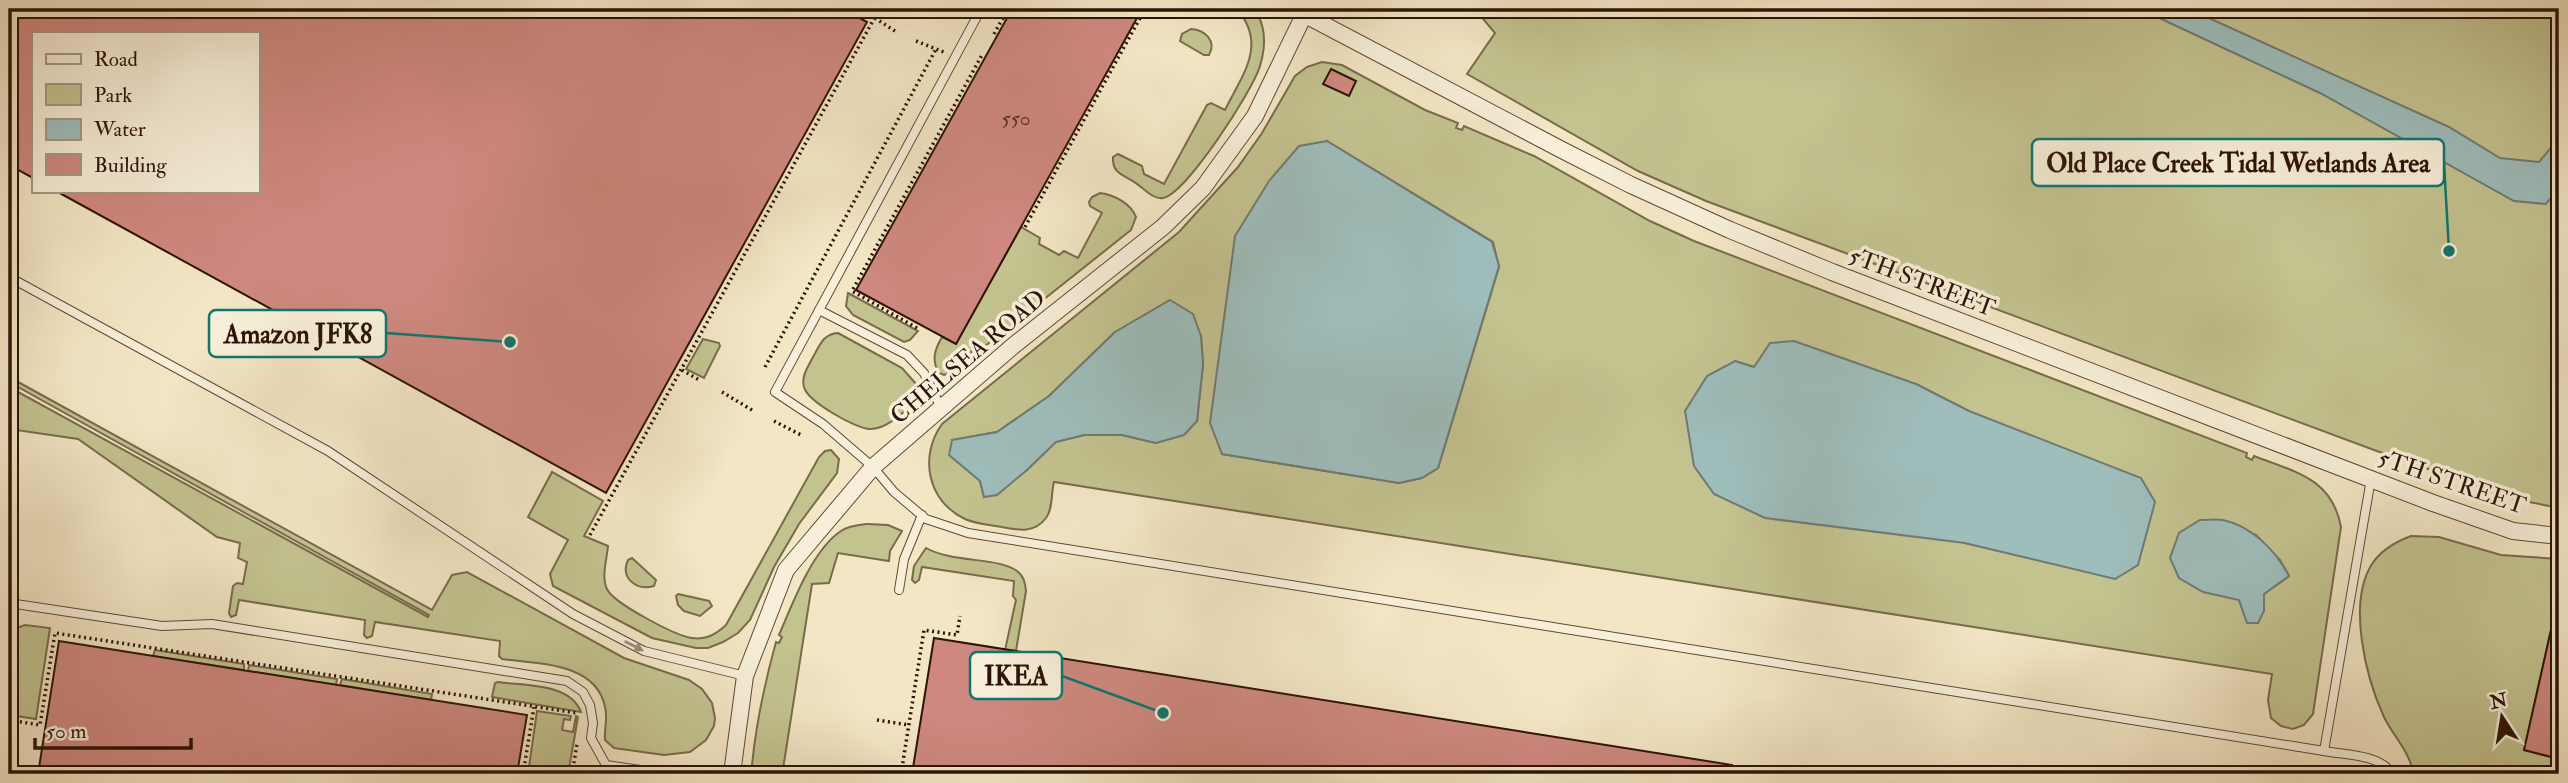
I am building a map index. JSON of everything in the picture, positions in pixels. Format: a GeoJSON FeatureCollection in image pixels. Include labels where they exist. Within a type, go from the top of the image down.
{"type":"FeatureCollection","features":[{"type":"Feature","properties":{"kind":"street","name":"CHELSEA ROAD"},"geometry":{"type":"LineString","coordinates":[[732,774],[745,676],[786,570],[873,467],[1013,346],[1163,227],[1203,188],[1255,116],[1299,12]]}},
{"type":"Feature","properties":{"kind":"street","name":"5TH STREET"},"geometry":{"type":"LineString","coordinates":[[1299,12],[1608,174],[1730,230],[1832,272],[2371,479],[2513,531],[2559,536]]}},
{"type":"Feature","properties":{"kind":"lane"},"geometry":{"type":"LineString","coordinates":[[981,9],[775,393],[823,424],[873,467],[894,492],[922,515],[968,533],[2371,759],[2387,766],[2392,774]]}},
{"type":"Feature","properties":{"kind":"lane"},"geometry":{"type":"LineString","coordinates":[[9,277],[328,451],[573,614],[644,651],[745,676]]}},
{"type":"Feature","properties":{"kind":"lane"},"geometry":{"type":"LineString","coordinates":[[819,310],[906,355],[924,373],[941,408]]}},
{"type":"Feature","properties":{"kind":"lane"},"geometry":{"type":"LineString","coordinates":[[2324,751],[2371,479]]}},
{"type":"Feature","properties":{"kind":"lane"},"geometry":{"type":"LineString","coordinates":[[899,590],[904,559],[922,515]]}},
{"type":"Feature","properties":{"kind":"lane"},"geometry":{"type":"LineString","coordinates":[[9,603],[162,626],[212,624],[567,681],[583,692],[590,705],[593,723],[591,738],[606,765],[668,774]]}},
{"type":"Feature","properties":{"kind":"path"},"geometry":{"type":"LineString","coordinates":[[860,9],[895,31]]}},
{"type":"Feature","properties":{"kind":"path"},"geometry":{"type":"LineString","coordinates":[[955,15],[959,9]]}},
{"type":"Feature","properties":{"kind":"path"},"geometry":{"type":"LineString","coordinates":[[994,34],[1008,9]]}},
{"type":"Feature","properties":{"kind":"path"},"geometry":{"type":"LineString","coordinates":[[1025,227],[1145,9]]}},
{"type":"Feature","properties":{"kind":"path"},"geometry":{"type":"LineString","coordinates":[[590,535],[875,17]]}},
{"type":"Feature","properties":{"kind":"path"},"geometry":{"type":"LineString","coordinates":[[916,41],[945,52]]}},
{"type":"Feature","properties":{"kind":"path"},"geometry":{"type":"LineString","coordinates":[[765,367],[936,49]]}},
{"type":"Feature","properties":{"kind":"path"},"geometry":{"type":"LineString","coordinates":[[917,328],[852,291],[982,55]]}},
{"type":"Feature","properties":{"kind":"path"},"geometry":{"type":"LineString","coordinates":[[681,370],[701,381]]}},
{"type":"Feature","properties":{"kind":"path"},"geometry":{"type":"LineString","coordinates":[[722,393],[752,410]]}},
{"type":"Feature","properties":{"kind":"path"},"geometry":{"type":"LineString","coordinates":[[774,421],[801,435]]}},
{"type":"Feature","properties":{"kind":"path"},"geometry":{"type":"LineString","coordinates":[[901,774],[924,630],[957,635],[960,616]]}},
{"type":"Feature","properties":{"kind":"path"},"geometry":{"type":"LineString","coordinates":[[9,720],[40,724],[55,634],[579,714],[580,717]]}},
{"type":"Feature","properties":{"kind":"path"},"geometry":{"type":"LineString","coordinates":[[523,774],[534,707]]}},
{"type":"Feature","properties":{"kind":"path"},"geometry":{"type":"LineString","coordinates":[[877,720],[909,725]]}},
{"type":"Feature","properties":{"kind":"path"},"geometry":{"type":"LineString","coordinates":[[572,774],[578,734]]}},
{"type":"Feature","properties":{"kind":"green space"},"geometry":{"type":"Polygon","coordinates":[[[1237,9],[1254,9],[1263,29],[1263,51],[1255,78],[1218,140],[1187,179],[1163,198],[1155,197],[1123,176],[1114,166],[1113,157],[1118,154],[1142,166],[1144,174],[1164,184],[1207,105],[1211,103],[1225,110],[1244,72],[1249,60],[1251,35],[1237,9]]]}},
{"type":"Feature","properties":{"kind":"green space"},"geometry":{"type":"Polygon","coordinates":[[[1482,9],[2559,9],[2559,508],[2514,499],[2374,450],[1706,201],[1638,171],[1467,74],[1495,33],[1479,14],[1482,9]]]}},
{"type":"Feature","properties":{"kind":"green space"},"geometry":{"type":"Polygon","coordinates":[[[1191,29],[1201,32],[1211,41],[1209,55],[1204,55],[1180,41],[1182,34],[1191,29]]]}},
{"type":"Feature","properties":{"kind":"green space"},"geometry":{"type":"Polygon","coordinates":[[[1322,62],[1342,65],[1425,110],[1458,123],[1456,128],[1462,130],[1464,126],[1534,156],[1650,221],[1694,241],[2247,453],[2246,457],[2252,460],[2254,456],[2310,479],[2329,497],[2341,527],[2313,714],[2304,725],[2293,729],[2281,726],[2271,718],[2268,700],[2272,674],[1054,482],[1048,514],[1041,523],[1031,529],[978,523],[952,511],[935,489],[929,463],[935,437],[942,424],[1179,232],[1238,167],[1262,133],[1295,76],[1307,67],[1322,62]],[[1327,141],[1222,454],[1399,483],[1421,478],[1438,468],[1499,267],[1493,242],[1327,141]],[[1115,332],[1049,396],[997,432],[952,440],[980,481],[984,497],[1027,470],[1055,442],[1084,435],[1122,435],[1156,443],[1197,421],[1203,364],[1201,336],[1115,332]],[[1734,361],[1965,543],[2115,578],[1969,411],[1916,384],[1754,367],[1734,361]],[[2256,535],[2239,600],[2247,622],[2264,611],[2264,594],[2289,576],[2280,560],[2256,535]]]}},
{"type":"Feature","properties":{"kind":"green space"},"geometry":{"type":"Polygon","coordinates":[[[1100,193],[1117,198],[1130,208],[1136,217],[1131,230],[979,351],[976,348],[971,352],[973,355],[950,373],[939,373],[935,355],[942,337],[956,344],[1021,227],[1040,238],[1039,244],[1059,255],[1064,251],[1078,258],[1102,213],[1090,206],[1089,202],[1100,193]]]}},
{"type":"Feature","properties":{"kind":"green space"},"geometry":{"type":"Polygon","coordinates":[[[848,293],[918,331],[910,340],[904,342],[853,315],[846,306],[848,293]]]}},
{"type":"Feature","properties":{"kind":"green space"},"geometry":{"type":"Polygon","coordinates":[[[838,333],[902,368],[917,385],[908,407],[886,425],[863,428],[833,413],[807,393],[803,379],[805,372],[825,338],[838,333]]]}},
{"type":"Feature","properties":{"kind":"green space"},"geometry":{"type":"Polygon","coordinates":[[[703,339],[719,343],[720,346],[704,378],[686,369],[703,339]]]}},
{"type":"Feature","properties":{"kind":"green space"},"geometry":{"type":"Polygon","coordinates":[[[9,377],[432,610],[452,575],[467,572],[624,658],[689,680],[702,689],[712,703],[714,726],[706,740],[690,752],[664,755],[614,748],[605,740],[605,707],[599,692],[590,681],[563,668],[502,659],[499,656],[500,641],[375,622],[372,636],[367,638],[364,635],[365,620],[239,600],[236,615],[231,617],[229,613],[233,586],[237,583],[243,584],[247,562],[238,558],[240,543],[217,537],[78,439],[9,429],[9,387],[428,617],[429,615],[9,382],[9,377]]]}},
{"type":"Feature","properties":{"kind":"green space"},"geometry":{"type":"Polygon","coordinates":[[[831,450],[839,459],[837,473],[799,524],[774,567],[750,620],[738,633],[708,648],[696,648],[652,638],[553,586],[550,574],[568,540],[528,517],[552,472],[603,501],[584,536],[608,546],[604,574],[607,589],[632,610],[660,625],[684,636],[706,637],[726,625],[819,457],[825,451],[831,450]]]}},
{"type":"Feature","properties":{"kind":"green space"},"geometry":{"type":"Polygon","coordinates":[[[867,524],[888,525],[902,531],[890,551],[889,561],[838,553],[829,583],[812,584],[783,769],[799,774],[759,774],[752,765],[758,719],[776,642],[779,643],[782,637],[779,635],[790,609],[821,551],[841,531],[867,524]]]}},
{"type":"Feature","properties":{"kind":"green space"},"geometry":{"type":"Polygon","coordinates":[[[2411,536],[2439,537],[2501,555],[2559,559],[2559,595],[2524,750],[2559,759],[2559,774],[2413,774],[2409,759],[2377,701],[2366,662],[2360,619],[2365,580],[2372,564],[2389,547],[2411,536]]]}},
{"type":"Feature","properties":{"kind":"green space"},"geometry":{"type":"Polygon","coordinates":[[[926,548],[949,556],[999,564],[1019,573],[1024,580],[1026,591],[1016,651],[1005,650],[1016,600],[1013,596],[1014,581],[922,567],[919,580],[915,583],[912,580],[914,566],[926,548]]]}},
{"type":"Feature","properties":{"kind":"green space"},"geometry":{"type":"Polygon","coordinates":[[[632,558],[656,580],[654,586],[641,587],[631,582],[626,566],[632,558]]]}},
{"type":"Feature","properties":{"kind":"green space"},"geometry":{"type":"Polygon","coordinates":[[[678,594],[709,601],[712,606],[700,616],[684,611],[678,605],[678,594]]]}},
{"type":"Feature","properties":{"kind":"green space"},"geometry":{"type":"Polygon","coordinates":[[[25,625],[50,628],[36,719],[9,715],[9,631],[25,625]]]}},
{"type":"Feature","properties":{"kind":"green space"},"geometry":{"type":"Polygon","coordinates":[[[155,650],[244,664],[244,670],[153,656],[155,650]]]}},
{"type":"Feature","properties":{"kind":"green space"},"geometry":{"type":"Polygon","coordinates":[[[249,665],[337,679],[336,685],[248,671],[249,665]]]}},
{"type":"Feature","properties":{"kind":"green space"},"geometry":{"type":"Polygon","coordinates":[[[342,679],[432,694],[431,700],[340,685],[342,679]]]}},
{"type":"Feature","properties":{"kind":"green space"},"geometry":{"type":"Polygon","coordinates":[[[495,683],[557,691],[575,703],[581,712],[492,697],[495,683]]]}},
{"type":"Feature","properties":{"kind":"green space"},"geometry":{"type":"Polygon","coordinates":[[[537,711],[571,716],[570,720],[564,719],[562,730],[573,732],[576,716],[578,717],[568,774],[528,774],[537,711]]]}},
{"type":"Feature","properties":{"kind":"water"},"geometry":{"type":"Polygon","coordinates":[[[2140,9],[2189,9],[2449,127],[2500,158],[2539,162],[2559,138],[2559,188],[2546,204],[2514,201],[2320,93],[2140,9]]]}},
{"type":"Feature","properties":{"kind":"water"},"geometry":{"type":"Polygon","coordinates":[[[1327,141],[1492,242],[1499,266],[1438,468],[1422,478],[1399,483],[1222,454],[1210,423],[1235,236],[1269,181],[1299,146],[1327,141]]]}},
{"type":"Feature","properties":{"kind":"water"},"geometry":{"type":"Polygon","coordinates":[[[1170,300],[1193,314],[1201,336],[1203,364],[1197,421],[1184,435],[1156,443],[1122,435],[1084,435],[1056,442],[997,495],[984,497],[980,481],[949,455],[952,440],[997,432],[1049,396],[1115,332],[1170,300]]]}},
{"type":"Feature","properties":{"kind":"water"},"geometry":{"type":"Polygon","coordinates":[[[1794,341],[1916,384],[1969,411],[2141,478],[2155,502],[2138,565],[2115,579],[1965,543],[1765,518],[1714,494],[1694,466],[1685,411],[1707,376],[1735,361],[1754,367],[1770,343],[1794,341]]]}},
{"type":"Feature","properties":{"kind":"water"},"geometry":{"type":"Polygon","coordinates":[[[2200,520],[2223,520],[2244,528],[2270,549],[2289,576],[2264,594],[2264,611],[2258,623],[2247,623],[2239,600],[2203,592],[2179,578],[2170,558],[2179,533],[2200,520]]]}},
{"type":"Feature","properties":{"kind":"building"},"geometry":{"type":"Polygon","coordinates":[[[9,9],[843,9],[867,22],[606,493],[58,192],[259,192],[259,32],[32,32],[32,177],[9,165],[9,9]]]}},
{"type":"Feature","properties":{"kind":"building"},"geometry":{"type":"Polygon","coordinates":[[[1012,9],[1142,9],[956,344],[856,290],[1012,9]]]}},
{"type":"Feature","properties":{"kind":"building"},"geometry":{"type":"Polygon","coordinates":[[[1331,69],[1356,81],[1349,96],[1323,84],[1331,69]]]}},
{"type":"Feature","properties":{"kind":"building"},"geometry":{"type":"Polygon","coordinates":[[[2553,621],[2559,622],[2559,759],[2524,750],[2553,621]]]}},
{"type":"Feature","properties":{"kind":"building"},"geometry":{"type":"Polygon","coordinates":[[[934,638],[1732,765],[1731,774],[912,774],[934,638]]]}},
{"type":"Feature","properties":{"kind":"building"},"geometry":{"type":"Polygon","coordinates":[[[59,641],[527,715],[517,774],[38,774],[59,641]]]}},
{"type":"Feature","properties":{"kind":"place","name":"Old Place Creek Tidal Wetlands Area"},"geometry":{"type":"Point","coordinates":[2449,251]}},
{"type":"Feature","properties":{"kind":"place","name":"Amazon JFK8"},"geometry":{"type":"Point","coordinates":[510,342]}},
{"type":"Feature","properties":{"kind":"place","name":"IKEA"},"geometry":{"type":"Point","coordinates":[1163,713]}}]}
